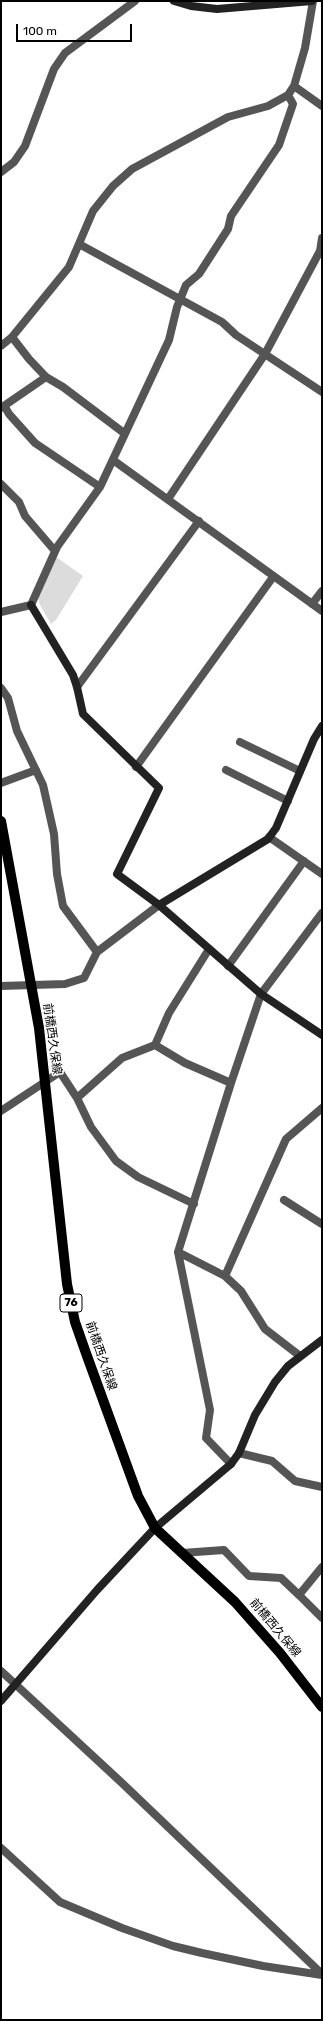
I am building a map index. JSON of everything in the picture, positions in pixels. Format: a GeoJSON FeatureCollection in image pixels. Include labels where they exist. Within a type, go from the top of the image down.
{"type":"FeatureCollection","features":[{"type":"Feature","properties":{"kind":"main road","name":"前橋西久保線"},"geometry":{"type":"LineString","coordinates":[[1,821],[5,865],[39,1028],[67,1284],[75,1322],[138,1496],[155,1528],[240,1608],[280,1653],[322,1707]]}},
{"type":"Feature","properties":{"kind":"street"},"geometry":{"type":"LineString","coordinates":[[1,172],[14,162],[25,146],[54,69],[65,53],[135,1]]}},
{"type":"Feature","properties":{"kind":"street"},"geometry":{"type":"LineString","coordinates":[[1,346],[12,337],[69,267],[93,210],[113,186],[132,169],[228,117],[268,106],[288,95],[294,86],[305,48],[313,1],[217,9],[191,6],[174,1]]}},
{"type":"Feature","properties":{"kind":"street"},"geometry":{"type":"LineString","coordinates":[[294,86],[322,106]]}},
{"type":"Feature","properties":{"kind":"street"},"geometry":{"type":"LineString","coordinates":[[31,605],[55,551],[100,486],[113,460],[124,433],[168,340],[177,307],[186,285],[200,274],[228,229],[231,216],[279,145],[293,104],[288,95]]}},
{"type":"Feature","properties":{"kind":"street"},"geometry":{"type":"LineString","coordinates":[[168,499],[265,354],[320,251],[322,238]]}},
{"type":"Feature","properties":{"kind":"street"},"geometry":{"type":"LineString","coordinates":[[79,244],[222,322],[236,335],[322,392]]}},
{"type":"Feature","properties":{"kind":"street"},"geometry":{"type":"LineString","coordinates":[[12,337],[46,378],[63,387],[124,433]]}},
{"type":"Feature","properties":{"kind":"street"},"geometry":{"type":"LineString","coordinates":[[46,378],[3,408],[35,443],[100,486]]}},
{"type":"Feature","properties":{"kind":"street"},"geometry":{"type":"LineString","coordinates":[[113,460],[199,521],[322,612]]}},
{"type":"Feature","properties":{"kind":"street"},"geometry":{"type":"LineString","coordinates":[[1,484],[18,502],[25,516],[55,551]]}},
{"type":"Feature","properties":{"kind":"street"},"geometry":{"type":"LineString","coordinates":[[77,687],[199,521]]}},
{"type":"Feature","properties":{"kind":"street"},"geometry":{"type":"LineString","coordinates":[[136,767],[273,577]]}},
{"type":"Feature","properties":{"kind":"street"},"geometry":{"type":"LineString","coordinates":[[312,604],[322,591]]}},
{"type":"Feature","properties":{"kind":"street"},"geometry":{"type":"LineString","coordinates":[[31,605],[73,675],[83,714],[159,788],[117,874],[159,905],[261,994],[322,1035]]}},
{"type":"Feature","properties":{"kind":"street"},"geometry":{"type":"LineString","coordinates":[[1,612],[31,605]]}},
{"type":"Feature","properties":{"kind":"street"},"geometry":{"type":"LineString","coordinates":[[1,688],[8,698],[17,731],[43,785],[51,817],[57,874],[63,906],[97,952]]}},
{"type":"Feature","properties":{"kind":"street"},"geometry":{"type":"LineString","coordinates":[[1,986],[65,984],[84,978],[97,952],[159,905],[269,837],[276,828],[314,739],[322,726]]}},
{"type":"Feature","properties":{"kind":"street"},"geometry":{"type":"LineString","coordinates":[[240,742],[300,771]]}},
{"type":"Feature","properties":{"kind":"street"},"geometry":{"type":"LineString","coordinates":[[1,783],[36,770]]}},
{"type":"Feature","properties":{"kind":"street"},"geometry":{"type":"LineString","coordinates":[[226,770],[288,801]]}},
{"type":"Feature","properties":{"kind":"street"},"geometry":{"type":"LineString","coordinates":[[269,837],[322,874]]}},
{"type":"Feature","properties":{"kind":"street"},"geometry":{"type":"LineString","coordinates":[[228,966],[304,861]]}},
{"type":"Feature","properties":{"kind":"street"},"geometry":{"type":"LineString","coordinates":[[231,1464],[206,1438],[210,1410],[178,1252],[231,1083],[261,994],[322,913]]}},
{"type":"Feature","properties":{"kind":"street"},"geometry":{"type":"LineString","coordinates":[[77,1098],[122,1058],[155,1045],[169,1014],[209,949]]}},
{"type":"Feature","properties":{"kind":"street"},"geometry":{"type":"LineString","coordinates":[[155,1045],[185,1063],[231,1083]]}},
{"type":"Feature","properties":{"kind":"street"},"geometry":{"type":"LineString","coordinates":[[1,1110],[60,1072],[77,1098],[91,1127],[116,1161],[138,1177],[194,1204]]}},
{"type":"Feature","properties":{"kind":"street"},"geometry":{"type":"LineString","coordinates":[[225,1276],[286,1139],[322,1108]]}},
{"type":"Feature","properties":{"kind":"street"},"geometry":{"type":"LineString","coordinates":[[284,1200],[322,1224]]}},
{"type":"Feature","properties":{"kind":"street"},"geometry":{"type":"LineString","coordinates":[[178,1252],[225,1276],[241,1291],[265,1329],[300,1356]]}},
{"type":"Feature","properties":{"kind":"street"},"geometry":{"type":"LineString","coordinates":[[1,1702],[106,1580],[155,1528],[231,1464],[239,1453],[255,1415],[275,1382],[288,1366],[322,1340]]}},
{"type":"Feature","properties":{"kind":"street"},"geometry":{"type":"LineString","coordinates":[[239,1453],[272,1461],[295,1481],[322,1487]]}},
{"type":"Feature","properties":{"kind":"street"},"geometry":{"type":"LineString","coordinates":[[182,1553],[224,1550],[248,1576],[281,1578],[322,1618]]}},
{"type":"Feature","properties":{"kind":"street"},"geometry":{"type":"LineString","coordinates":[[299,1595],[322,1567]]}},
{"type":"Feature","properties":{"kind":"street"},"geometry":{"type":"LineString","coordinates":[[1,1671],[122,1783],[322,1975]]}},
{"type":"Feature","properties":{"kind":"street"},"geometry":{"type":"LineString","coordinates":[[1,1848],[53,1898],[96,1918],[173,1946],[263,1966],[322,1975]]}},
{"type":"Feature","properties":{"kind":"shaded area"},"geometry":{"type":"Polygon","coordinates":[[[56,557],[83,576],[56,620],[51,624],[40,605],[38,597],[56,557]]]}}]}
